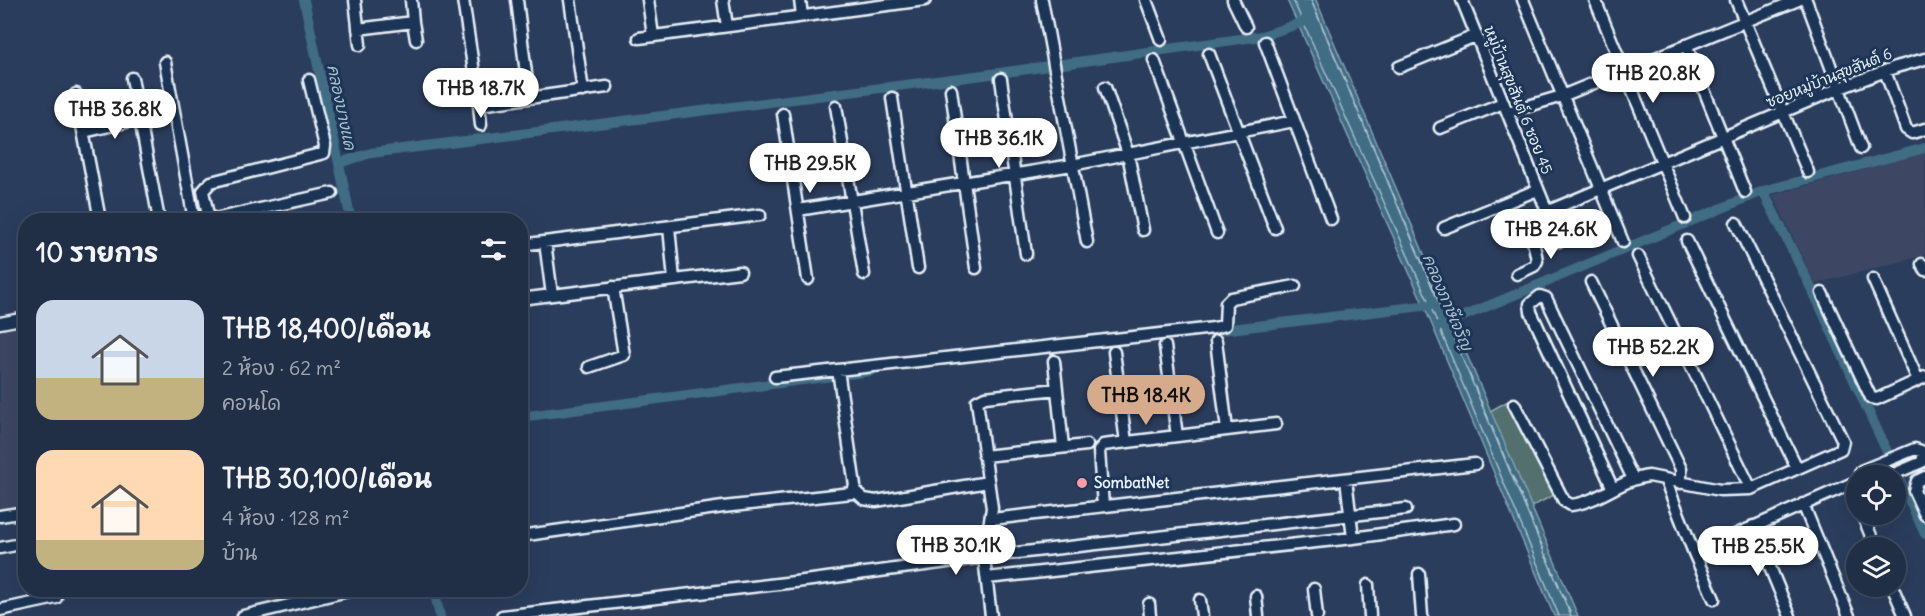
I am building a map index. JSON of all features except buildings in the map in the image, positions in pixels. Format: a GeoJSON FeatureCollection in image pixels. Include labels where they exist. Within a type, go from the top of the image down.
{"type":"FeatureCollection","features":[{"type":"Feature","properties":{"kind":"street"},"geometry":{"type":"LineString","coordinates":[[355,0],[360,45]]}},
{"type":"Feature","properties":{"kind":"street"},"geometry":{"type":"LineString","coordinates":[[411,0],[416,40]]}},
{"type":"Feature","properties":{"kind":"street"},"geometry":{"type":"LineString","coordinates":[[463,0],[481,125]]}},
{"type":"Feature","properties":{"kind":"street"},"geometry":{"type":"LineString","coordinates":[[517,0],[529,98]]}},
{"type":"Feature","properties":{"kind":"street"},"geometry":{"type":"LineString","coordinates":[[648,0],[653,36]]}},
{"type":"Feature","properties":{"kind":"street"},"geometry":{"type":"LineString","coordinates":[[723,0],[727,26]]}},
{"type":"Feature","properties":{"kind":"street"},"geometry":{"type":"LineString","coordinates":[[800,0],[802,16]]}},
{"type":"Feature","properties":{"kind":"street"},"geometry":{"type":"LineString","coordinates":[[639,38],[802,16],[878,3],[925,0]]}},
{"type":"Feature","properties":{"kind":"street"},"geometry":{"type":"LineString","coordinates":[[1042,0],[1087,243]]}},
{"type":"Feature","properties":{"kind":"street"},"geometry":{"type":"LineString","coordinates":[[1146,0],[1161,40]]}},
{"type":"Feature","properties":{"kind":"street"},"geometry":{"type":"LineString","coordinates":[[1233,0],[1246,27]]}},
{"type":"Feature","properties":{"kind":"street","name":"หมู่บ้านสุขสันต์ 6 ซอย 45"},"geometry":{"type":"LineString","coordinates":[[1462,0],[1559,242]]}},
{"type":"Feature","properties":{"kind":"street"},"geometry":{"type":"LineString","coordinates":[[1523,0],[1623,242]]}},
{"type":"Feature","properties":{"kind":"street"},"geometry":{"type":"LineString","coordinates":[[1595,0],[1685,218]]}},
{"type":"Feature","properties":{"kind":"street"},"geometry":{"type":"LineString","coordinates":[[1736,0],[1808,172]]}},
{"type":"Feature","properties":{"kind":"street"},"geometry":{"type":"LineString","coordinates":[[1440,128],[1505,108],[1562,96],[1798,0]]}},
{"type":"Feature","properties":{"kind":"street"},"geometry":{"type":"LineString","coordinates":[[1806,0],[1861,148]]}},
{"type":"Feature","properties":{"kind":"street"},"geometry":{"type":"LineString","coordinates":[[574,1],[583,91]]}},
{"type":"Feature","properties":{"kind":"street"},"geometry":{"type":"LineString","coordinates":[[358,29],[413,22]]}},
{"type":"Feature","properties":{"kind":"street"},"geometry":{"type":"LineString","coordinates":[[1399,67],[1475,36]]}},
{"type":"Feature","properties":{"kind":"street"},"geometry":{"type":"LineString","coordinates":[[1265,42],[1331,219]]}},
{"type":"Feature","properties":{"kind":"street"},"geometry":{"type":"LineString","coordinates":[[1686,45],[1745,192]]}},
{"type":"Feature","properties":{"kind":"street"},"geometry":{"type":"LineString","coordinates":[[1209,54],[1275,228]]}},
{"type":"Feature","properties":{"kind":"street","name":"ซอยหมู่บ้านสุขสันต์ 6"},"geometry":{"type":"LineString","coordinates":[[1546,212],[1840,88],[1925,59]]}},
{"type":"Feature","properties":{"kind":"street"},"geometry":{"type":"LineString","coordinates":[[1154,60],[1217,233]]}},
{"type":"Feature","properties":{"kind":"street"},"geometry":{"type":"LineString","coordinates":[[165,62],[193,213]]}},
{"type":"Feature","properties":{"kind":"street"},"geometry":{"type":"LineString","coordinates":[[1885,71],[1909,132],[1925,129]]}},
{"type":"Feature","properties":{"kind":"street"},"geometry":{"type":"LineString","coordinates":[[132,78],[158,213]]}},
{"type":"Feature","properties":{"kind":"street"},"geometry":{"type":"LineString","coordinates":[[1001,79],[1026,254]]}},
{"type":"Feature","properties":{"kind":"street"},"geometry":{"type":"LineString","coordinates":[[208,213],[203,191],[211,182],[324,153],[325,146],[309,80]]}},
{"type":"Feature","properties":{"kind":"street"},"geometry":{"type":"LineString","coordinates":[[478,105],[607,87]]}},
{"type":"Feature","properties":{"kind":"street"},"geometry":{"type":"LineString","coordinates":[[1105,87],[1128,154],[1143,230]]}},
{"type":"Feature","properties":{"kind":"street"},"geometry":{"type":"LineString","coordinates":[[951,90],[976,267]]}},
{"type":"Feature","properties":{"kind":"street"},"geometry":{"type":"LineString","coordinates":[[76,94],[99,213]]}},
{"type":"Feature","properties":{"kind":"street"},"geometry":{"type":"LineString","coordinates":[[892,98],[918,268]]}},
{"type":"Feature","properties":{"kind":"street"},"geometry":{"type":"LineString","coordinates":[[836,106],[864,274]]}},
{"type":"Feature","properties":{"kind":"street"},"geometry":{"type":"LineString","coordinates":[[783,114],[808,279]]}},
{"type":"Feature","properties":{"kind":"street"},"geometry":{"type":"LineString","coordinates":[[84,132],[139,120]]}},
{"type":"Feature","properties":{"kind":"street"},"geometry":{"type":"LineString","coordinates":[[798,210],[1014,176],[1294,121]]}},
{"type":"Feature","properties":{"kind":"street"},"geometry":{"type":"LineString","coordinates":[[1444,228],[1537,190]]}},
{"type":"Feature","properties":{"kind":"street"},"geometry":{"type":"LineString","coordinates":[[242,213],[332,193]]}},
{"type":"Feature","properties":{"kind":"street"},"geometry":{"type":"LineString","coordinates":[[1517,274],[1534,266],[1537,261],[1531,231],[1533,221],[1546,212]]}},
{"type":"Feature","properties":{"kind":"street"},"geometry":{"type":"LineString","coordinates":[[528,244],[759,215]]}},
{"type":"Feature","properties":{"kind":"street"},"geometry":{"type":"LineString","coordinates":[[1514,404],[1564,501],[1571,505],[1582,504],[1633,479],[1649,476],[1720,490],[1751,489],[1841,449],[1843,441],[1736,223]]}},
{"type":"Feature","properties":{"kind":"street"},"geometry":{"type":"LineString","coordinates":[[669,227],[674,280]]}},
{"type":"Feature","properties":{"kind":"street"},"geometry":{"type":"LineString","coordinates":[[546,242],[552,295]]}},
{"type":"Feature","properties":{"kind":"street"},"geometry":{"type":"LineString","coordinates":[[1687,242],[1797,468]]}},
{"type":"Feature","properties":{"kind":"street"},"geometry":{"type":"LineString","coordinates":[[1638,256],[1751,489]]}},
{"type":"Feature","properties":{"kind":"street"},"geometry":{"type":"LineString","coordinates":[[528,298],[740,272]]}},
{"type":"Feature","properties":{"kind":"street"},"geometry":{"type":"LineString","coordinates":[[1822,293],[1871,398],[1877,399],[1922,379],[1873,279]]}},
{"type":"Feature","properties":{"kind":"street"},"geometry":{"type":"LineString","coordinates":[[1591,282],[1681,469],[1681,483]]}},
{"type":"Feature","properties":{"kind":"street"},"geometry":{"type":"LineString","coordinates":[[775,377],[1214,328],[1225,325],[1226,303],[1231,298],[1295,286]]}},
{"type":"Feature","properties":{"kind":"street"},"geometry":{"type":"LineString","coordinates":[[589,367],[624,355],[613,287]]}},
{"type":"Feature","properties":{"kind":"street"},"geometry":{"type":"LineString","coordinates":[[1613,489],[1531,312],[1530,304],[1534,298],[1540,296],[1546,298],[1633,479]]}},
{"type":"Feature","properties":{"kind":"street"},"geometry":{"type":"LineString","coordinates":[[0,323],[18,320]]}},
{"type":"Feature","properties":{"kind":"street"},"geometry":{"type":"LineString","coordinates":[[1216,340],[1227,430]]}},
{"type":"Feature","properties":{"kind":"street"},"geometry":{"type":"LineString","coordinates":[[1165,346],[1177,436]]}},
{"type":"Feature","properties":{"kind":"street"},"geometry":{"type":"LineString","coordinates":[[1114,352],[1126,442]]}},
{"type":"Feature","properties":{"kind":"street"},"geometry":{"type":"LineString","coordinates":[[1054,361],[1063,447]]}},
{"type":"Feature","properties":{"kind":"street"},"geometry":{"type":"LineString","coordinates":[[838,370],[855,491],[864,499],[876,501],[988,482]]}},
{"type":"Feature","properties":{"kind":"street"},"geometry":{"type":"LineString","coordinates":[[991,616],[984,558],[992,519],[977,406],[980,398],[1057,389]]}},
{"type":"Feature","properties":{"kind":"street"},"geometry":{"type":"LineString","coordinates":[[1103,506],[1100,447],[1276,424]]}},
{"type":"Feature","properties":{"kind":"street"},"geometry":{"type":"LineString","coordinates":[[984,456],[1087,445]]}},
{"type":"Feature","properties":{"kind":"street"},"geometry":{"type":"LineString","coordinates":[[1905,465],[1922,453]]}},
{"type":"Feature","properties":{"kind":"street"},"geometry":{"type":"LineString","coordinates":[[1890,465],[1922,453]]}},
{"type":"Feature","properties":{"kind":"street"},"geometry":{"type":"LineString","coordinates":[[992,519],[1475,464]]}},
{"type":"Feature","properties":{"kind":"street"},"geometry":{"type":"LineString","coordinates":[[1925,477],[1917,481],[1914,490],[1925,515]]}},
{"type":"Feature","properties":{"kind":"street"},"geometry":{"type":"LineString","coordinates":[[1665,479],[1714,599]]}},
{"type":"Feature","properties":{"kind":"street"},"geometry":{"type":"LineString","coordinates":[[1346,480],[1353,538]]}},
{"type":"Feature","properties":{"kind":"street"},"geometry":{"type":"LineString","coordinates":[[1694,553],[1846,483]]}},
{"type":"Feature","properties":{"kind":"street"},"geometry":{"type":"LineString","coordinates":[[528,535],[855,491]]}},
{"type":"Feature","properties":{"kind":"street"},"geometry":{"type":"LineString","coordinates":[[1803,504],[1849,616]]}},
{"type":"Feature","properties":{"kind":"street"},"geometry":{"type":"LineString","coordinates":[[502,616],[1406,509]]}},
{"type":"Feature","properties":{"kind":"street"},"geometry":{"type":"LineString","coordinates":[[0,516],[18,513]]}},
{"type":"Feature","properties":{"kind":"street"},"geometry":{"type":"LineString","coordinates":[[987,578],[1353,538],[1454,524]]}},
{"type":"Feature","properties":{"kind":"street"},"geometry":{"type":"LineString","coordinates":[[1753,526],[1790,616]]}},
{"type":"Feature","properties":{"kind":"street"},"geometry":{"type":"LineString","coordinates":[[0,548],[18,545]]}},
{"type":"Feature","properties":{"kind":"street"},"geometry":{"type":"LineString","coordinates":[[1419,574],[1422,616]]}},
{"type":"Feature","properties":{"kind":"street"},"geometry":{"type":"LineString","coordinates":[[1368,585],[1370,616]]}},
{"type":"Feature","properties":{"kind":"street"},"geometry":{"type":"LineString","coordinates":[[1314,589],[1317,616]]}},
{"type":"Feature","properties":{"kind":"street"},"geometry":{"type":"LineString","coordinates":[[1256,596],[1258,616]]}},
{"type":"Feature","properties":{"kind":"street"},"geometry":{"type":"LineString","coordinates":[[243,616],[323,597]]}},
{"type":"Feature","properties":{"kind":"street"},"geometry":{"type":"LineString","coordinates":[[1897,597],[1905,616]]}},
{"type":"Feature","properties":{"kind":"street"},"geometry":{"type":"LineString","coordinates":[[0,610],[56,598]]}},
{"type":"Feature","properties":{"kind":"street"},"geometry":{"type":"LineString","coordinates":[[1200,600],[1202,616]]}},
{"type":"Feature","properties":{"kind":"shaded area"},"geometry":{"type":"Polygon","coordinates":[[[1925,153],[1925,255],[1815,284],[1773,195],[1925,153]]]}},
{"type":"Feature","properties":{"kind":"shaded area"},"geometry":{"type":"Polygon","coordinates":[[[18,327],[18,507],[0,511],[0,331],[18,327]]]}},
{"type":"Feature","properties":{"kind":"green space"},"geometry":{"type":"Polygon","coordinates":[[[1508,401],[1556,494],[1531,507],[1490,411],[1508,401]]]}},
{"type":"Feature","properties":{"kind":"water"},"geometry":{"type":"Polygon","coordinates":[[[1287,0],[1316,0],[1578,616],[1554,616],[1422,301],[1287,0]]]}},
{"type":"Feature","properties":{"kind":"waterway","name":"คลองบางแค"},"geometry":{"type":"LineString","coordinates":[[304,0],[350,213]]}},
{"type":"Feature","properties":{"kind":"waterway"},"geometry":{"type":"LineString","coordinates":[[339,163],[371,153],[999,73],[1262,36],[1309,20]]}},
{"type":"Feature","properties":{"kind":"waterway","name":"คลองภาษีเจริญ"},"geometry":{"type":"LineString","coordinates":[[1440,326],[1763,191],[1925,148]]}},
{"type":"Feature","properties":{"kind":"waterway"},"geometry":{"type":"LineString","coordinates":[[1763,191],[1818,302],[1925,534]]}},
{"type":"Feature","properties":{"kind":"waterway","name":"คลองภาษีเจริญ"},"geometry":{"type":"LineString","coordinates":[[1214,331],[1431,305]]}},
{"type":"Feature","properties":{"kind":"waterway"},"geometry":{"type":"LineString","coordinates":[[528,416],[871,371]]}},
{"type":"Feature","properties":{"kind":"waterway","name":"คลองบางแค"},"geometry":{"type":"LineString","coordinates":[[436,597],[440,616]]}},
{"type":"Feature","properties":{"kind":"ferry route"},"geometry":{"type":"LineString","coordinates":[[1311,0],[1572,616]]}},
{"type":"Feature","properties":{"kind":"place","name":"SombatNet"},"geometry":{"type":"Point","coordinates":[1082,483]}}]}
